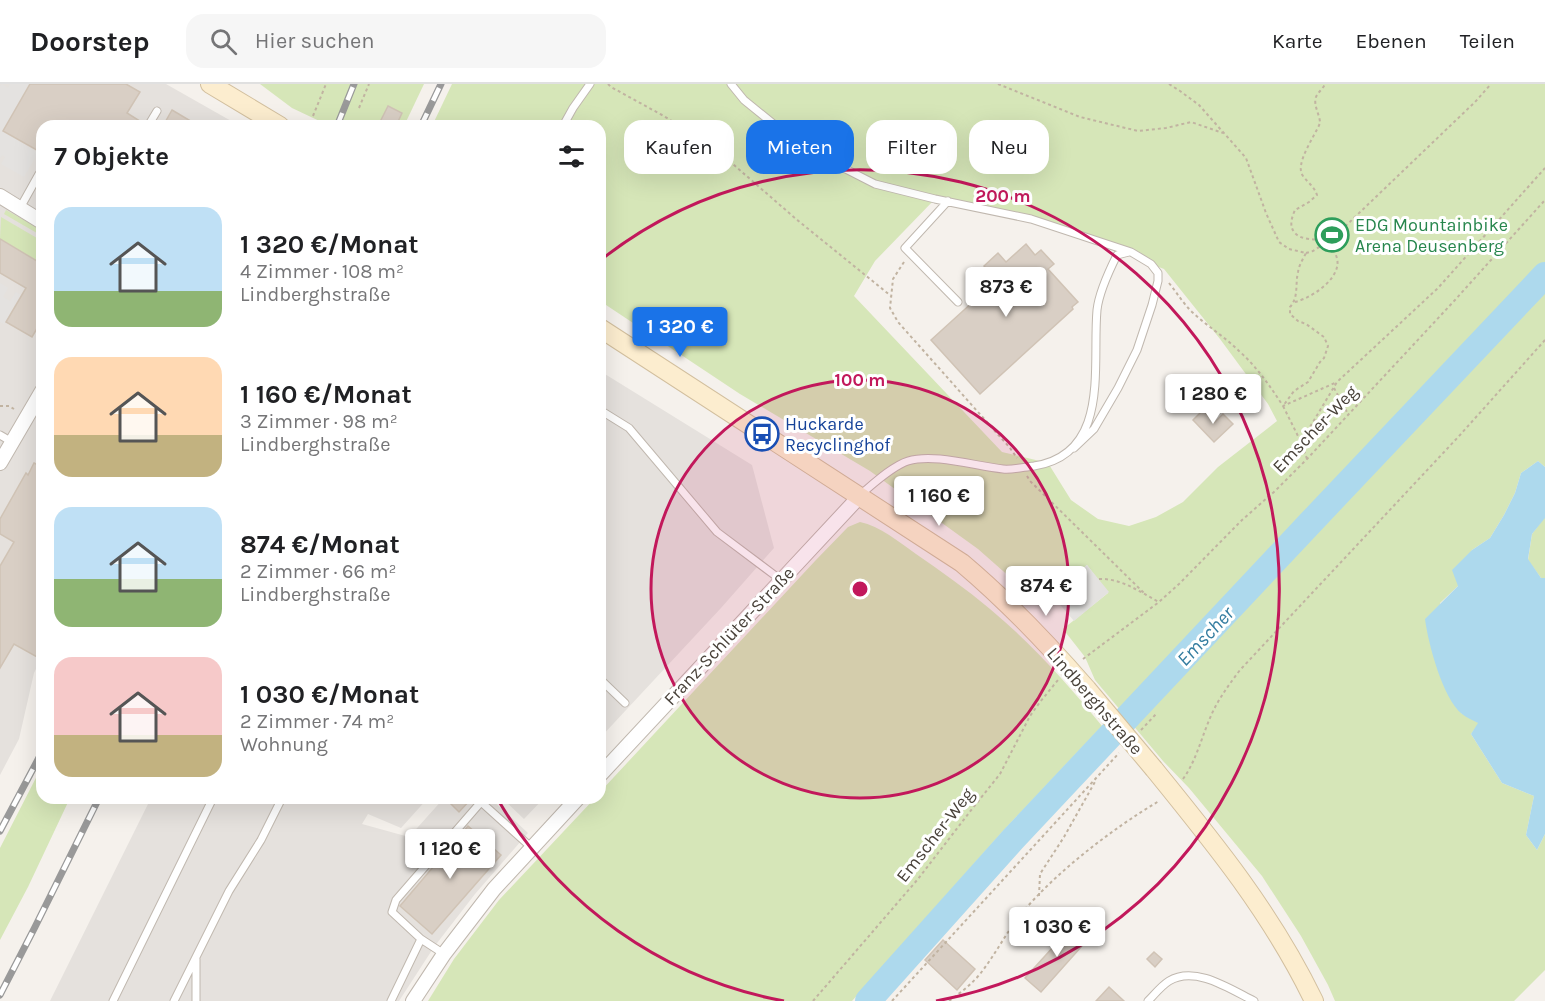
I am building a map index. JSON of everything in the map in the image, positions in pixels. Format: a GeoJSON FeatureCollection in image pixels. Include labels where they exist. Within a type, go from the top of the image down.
{"type":"FeatureCollection","features":[{"type":"Feature","properties":{"kind":"main road"},"geometry":{"type":"LineString","coordinates":[[210,84],[270,120]]}},
{"type":"Feature","properties":{"kind":"main road","name":"Lindberghstraße"},"geometry":{"type":"LineString","coordinates":[[606,332],[962,563],[995,591],[1087,689],[1212,841],[1252,894],[1286,948],[1314,1001]]}},
{"type":"Feature","properties":{"kind":"street"},"geometry":{"type":"LineString","coordinates":[[0,196],[36,218]]}},
{"type":"Feature","properties":{"kind":"street"},"geometry":{"type":"LineString","coordinates":[[0,463],[6,438],[36,399]]}},
{"type":"Feature","properties":{"kind":"street","name":"Franz-Schlüter-Straße"},"geometry":{"type":"LineString","coordinates":[[606,769],[859,496]]}},
{"type":"Feature","properties":{"kind":"street"},"geometry":{"type":"LineString","coordinates":[[413,1001],[444,954],[494,889],[572,804]]}},
{"type":"Feature","properties":{"kind":"lane"},"geometry":{"type":"LineString","coordinates":[[567,120],[590,84]]}},
{"type":"Feature","properties":{"kind":"lane"},"geometry":{"type":"LineString","coordinates":[[730,84],[744,100],[781,130],[826,159],[875,184],[1031,219],[1131,252],[1151,264],[1158,273],[1152,305],[1132,360],[1118,388],[1094,429],[1059,459],[1048,464],[1006,470],[943,460],[907,461],[880,478],[859,496]]}},
{"type":"Feature","properties":{"kind":"lane"},"geometry":{"type":"LineString","coordinates":[[152,120],[157,111]]}},
{"type":"Feature","properties":{"kind":"lane"},"geometry":{"type":"LineString","coordinates":[[20,208],[36,179]]}},
{"type":"Feature","properties":{"kind":"lane"},"geometry":{"type":"LineString","coordinates":[[948,201],[905,248],[958,302]]}},
{"type":"Feature","properties":{"kind":"lane"},"geometry":{"type":"LineString","coordinates":[[1074,447],[1089,423],[1096,382],[1097,308],[1108,272],[1117,255],[1131,252]]}},
{"type":"Feature","properties":{"kind":"lane"},"geometry":{"type":"LineString","coordinates":[[606,414],[629,428],[717,532],[781,580]]}},
{"type":"Feature","properties":{"kind":"lane"},"geometry":{"type":"LineString","coordinates":[[606,685],[625,703]]}},
{"type":"Feature","properties":{"kind":"lane"},"geometry":{"type":"LineString","coordinates":[[113,1001],[210,804]]}},
{"type":"Feature","properties":{"kind":"lane"},"geometry":{"type":"LineString","coordinates":[[174,1001],[229,891],[261,840],[279,804]]}},
{"type":"Feature","properties":{"kind":"lane"},"geometry":{"type":"LineString","coordinates":[[444,954],[421,939],[392,912],[396,900],[479,804]]}},
{"type":"Feature","properties":{"kind":"lane"},"geometry":{"type":"LineString","coordinates":[[483,804],[532,848]]}},
{"type":"Feature","properties":{"kind":"lane"},"geometry":{"type":"LineString","coordinates":[[391,1001],[421,939]]}},
{"type":"Feature","properties":{"kind":"lane"},"geometry":{"type":"LineString","coordinates":[[196,957],[196,1001]]}},
{"type":"Feature","properties":{"kind":"lane"},"geometry":{"type":"LineString","coordinates":[[1148,1001],[1167,982],[1178,976],[1190,975],[1203,977],[1254,1001]]}},
{"type":"Feature","properties":{"kind":"path"},"geometry":{"type":"LineString","coordinates":[[313,116],[326,84]]}},
{"type":"Feature","properties":{"kind":"path"},"geometry":{"type":"LineString","coordinates":[[359,108],[369,84]]}},
{"type":"Feature","properties":{"kind":"path"},"geometry":{"type":"LineString","coordinates":[[608,84],[711,145],[796,219],[891,296]]}},
{"type":"Feature","properties":{"kind":"path"},"geometry":{"type":"LineString","coordinates":[[998,84],[1080,117],[1138,131],[1191,122],[1223,133]]}},
{"type":"Feature","properties":{"kind":"path"},"geometry":{"type":"LineString","coordinates":[[1169,84],[1199,105],[1246,158],[1279,242],[1289,249],[1306,253],[1326,243],[1363,211],[1491,84]]}},
{"type":"Feature","properties":{"kind":"path"},"geometry":{"type":"LineString","coordinates":[[1282,406],[1294,391],[1308,382],[1324,358],[1328,346],[1324,337],[1290,314],[1290,307],[1295,302],[1312,295],[1325,286],[1338,267],[1334,252],[1326,243],[1299,236],[1293,231],[1291,224],[1295,210],[1317,195],[1302,175],[1300,164],[1320,123],[1315,101],[1325,84]]}},
{"type":"Feature","properties":{"kind":"path"},"geometry":{"type":"LineString","coordinates":[[1282,406],[1337,382],[1438,288],[1545,168]]}},
{"type":"Feature","properties":{"kind":"path","name":"Emscher-Weg"},"geometry":{"type":"LineString","coordinates":[[1085,657],[1159,602],[1242,520],[1275,491],[1455,300],[1545,200]]}},
{"type":"Feature","properties":{"kind":"path"},"geometry":{"type":"LineString","coordinates":[[909,252],[893,279],[890,308],[898,322],[1010,448],[1030,482],[1146,595]]}},
{"type":"Feature","properties":{"kind":"path"},"geometry":{"type":"LineString","coordinates":[[1295,302],[1297,275],[1306,253]]}},
{"type":"Feature","properties":{"kind":"path"},"geometry":{"type":"LineString","coordinates":[[1158,273],[1166,279],[1191,311],[1239,350],[1265,379],[1301,442],[1307,459]]}},
{"type":"Feature","properties":{"kind":"path"},"geometry":{"type":"LineString","coordinates":[[1193,762],[1210,717],[1224,691],[1240,670],[1460,435],[1545,340]]}},
{"type":"Feature","properties":{"kind":"path"},"geometry":{"type":"LineString","coordinates":[[1301,442],[1337,382]]}},
{"type":"Feature","properties":{"kind":"path"},"geometry":{"type":"LineString","coordinates":[[1334,388],[1348,414]]}},
{"type":"Feature","properties":{"kind":"path"},"geometry":{"type":"LineString","coordinates":[[0,406],[9,406],[14,409]]}},
{"type":"Feature","properties":{"kind":"path"},"geometry":{"type":"LineString","coordinates":[[1099,579],[1121,582],[1159,602]]}},
{"type":"Feature","properties":{"kind":"path","name":"Emscher-Weg"},"geometry":{"type":"LineString","coordinates":[[813,1001],[918,879],[1000,774],[1030,716],[1062,676]]}},
{"type":"Feature","properties":{"kind":"path"},"geometry":{"type":"LineString","coordinates":[[1135,736],[1157,713]]}},
{"type":"Feature","properties":{"kind":"path"},"geometry":{"type":"LineString","coordinates":[[892,1001],[1120,752]]}},
{"type":"Feature","properties":{"kind":"path"},"geometry":{"type":"LineString","coordinates":[[1039,896],[1040,874],[1099,775]]}},
{"type":"Feature","properties":{"kind":"path"},"geometry":{"type":"LineString","coordinates":[[949,1001],[980,974],[1022,913],[1064,871],[1096,845],[1154,805]]}},
{"type":"Feature","properties":{"kind":"shaded area"},"geometry":{"type":"Polygon","coordinates":[[[0,84],[166,84],[229,120],[36,120],[36,669],[19,739],[0,775],[0,84]]]}},
{"type":"Feature","properties":{"kind":"shaded area"},"geometry":{"type":"Polygon","coordinates":[[[2,84],[8,88],[10,84],[29,84],[2,131],[36,152],[36,156],[24,177],[1,164],[5,157],[2,155],[0,158],[0,86],[2,84]]]}},
{"type":"Feature","properties":{"kind":"shaded area"},"geometry":{"type":"Polygon","coordinates":[[[0,283],[8,288],[3,297],[10,301],[16,292],[21,295],[4,324],[0,322],[0,283]]]}},
{"type":"Feature","properties":{"kind":"shaded area"},"geometry":{"type":"Polygon","coordinates":[[[606,375],[752,465],[774,548],[606,732],[606,375]]]}},
{"type":"Feature","properties":{"kind":"shaded area"},"geometry":{"type":"Polygon","coordinates":[[[1087,565],[1109,592],[1074,621],[1051,594],[1087,565]]]}},
{"type":"Feature","properties":{"kind":"shaded area"},"geometry":{"type":"Polygon","coordinates":[[[148,804],[423,804],[401,828],[368,814],[362,824],[409,837],[439,804],[497,804],[528,833],[475,894],[434,947],[399,1001],[50,1001],[148,804]]]}},
{"type":"Feature","properties":{"kind":"shaded area"},"geometry":{"type":"Polygon","coordinates":[[[508,804],[538,804],[524,819],[508,804]]]}},
{"type":"Feature","properties":{"kind":"green space"},"geometry":{"type":"Polygon","coordinates":[[[260,84],[424,84],[407,120],[317,120],[292,108],[260,84]]]}},
{"type":"Feature","properties":{"kind":"green space"},"geometry":{"type":"Polygon","coordinates":[[[452,84],[1545,84],[1545,467],[1538,461],[1521,473],[1515,493],[1490,538],[1472,550],[1458,586],[1440,603],[1461,713],[1479,723],[1471,734],[1502,783],[1534,796],[1526,835],[1537,850],[1545,834],[1545,970],[1514,1001],[1335,1001],[1301,936],[1262,876],[1095,680],[1085,657],[1063,629],[1108,593],[1087,565],[1051,594],[1036,600],[978,549],[870,471],[740,394],[606,305],[606,120],[435,120],[452,84]],[[935,199],[875,261],[854,296],[1002,452],[1048,463],[1071,500],[1098,519],[1129,526],[1156,517],[1183,502],[1218,467],[1277,421],[1268,404],[1220,339],[1164,269],[1131,252],[1058,229],[935,199]]]}},
{"type":"Feature","properties":{"kind":"green space"},"geometry":{"type":"Polygon","coordinates":[[[6,210],[36,227],[36,233],[4,214],[6,210]]]}},
{"type":"Feature","properties":{"kind":"green space"},"geometry":{"type":"Polygon","coordinates":[[[1,217],[36,237],[36,260],[0,239],[1,217]]]}},
{"type":"Feature","properties":{"kind":"green space"},"geometry":{"type":"Polygon","coordinates":[[[1544,518],[1545,578],[1541,578],[1528,560],[1532,534],[1544,518]]]}},
{"type":"Feature","properties":{"kind":"green space"},"geometry":{"type":"Polygon","coordinates":[[[860,522],[875,527],[953,580],[990,609],[1049,664],[1102,726],[1003,831],[852,1001],[428,1001],[454,959],[499,900],[589,804],[606,804],[606,786],[848,527],[860,522]]]}},
{"type":"Feature","properties":{"kind":"green space"},"geometry":{"type":"Polygon","coordinates":[[[36,778],[36,804],[67,804],[0,940],[0,848],[36,778]]]}},
{"type":"Feature","properties":{"kind":"water"},"geometry":{"type":"Polygon","coordinates":[[[1538,461],[1545,467],[1545,518],[1532,534],[1528,559],[1541,578],[1545,578],[1545,834],[1537,850],[1526,835],[1534,796],[1502,783],[1471,734],[1478,723],[1462,714],[1449,696],[1433,656],[1425,619],[1458,586],[1452,570],[1472,550],[1490,538],[1515,493],[1521,473],[1538,461]]]}},
{"type":"Feature","properties":{"kind":"building"},"geometry":{"type":"Polygon","coordinates":[[[30,84],[126,84],[140,92],[127,113],[138,120],[36,120],[36,150],[3,131],[30,84]]]}},
{"type":"Feature","properties":{"kind":"building"},"geometry":{"type":"Polygon","coordinates":[[[388,106],[402,113],[399,120],[381,120],[388,106]]]}},
{"type":"Feature","properties":{"kind":"building"},"geometry":{"type":"Polygon","coordinates":[[[172,110],[189,120],[166,120],[172,110]]]}},
{"type":"Feature","properties":{"kind":"building"},"geometry":{"type":"Polygon","coordinates":[[[0,239],[36,260],[36,330],[32,337],[6,322],[26,288],[0,273],[0,239]]]}},
{"type":"Feature","properties":{"kind":"building"},"geometry":{"type":"Polygon","coordinates":[[[1026,244],[1035,255],[1041,250],[1054,264],[1048,269],[1078,302],[980,394],[931,340],[997,280],[984,266],[998,253],[1006,262],[1026,244]]]}},
{"type":"Feature","properties":{"kind":"building"},"geometry":{"type":"Polygon","coordinates":[[[1203,410],[1214,423],[1223,414],[1233,424],[1214,442],[1193,420],[1203,410]]]}},
{"type":"Feature","properties":{"kind":"building"},"geometry":{"type":"Polygon","coordinates":[[[34,463],[36,464],[36,656],[14,644],[0,668],[0,566],[14,542],[0,534],[0,519],[26,473],[28,475],[34,463]]]}},
{"type":"Feature","properties":{"kind":"building"},"geometry":{"type":"Polygon","coordinates":[[[451,804],[466,804],[459,812],[451,804]]]}},
{"type":"Feature","properties":{"kind":"building"},"geometry":{"type":"Polygon","coordinates":[[[468,826],[501,855],[432,934],[400,906],[468,826]]]}},
{"type":"Feature","properties":{"kind":"building"},"geometry":{"type":"Polygon","coordinates":[[[1074,924],[1089,938],[1041,992],[1025,978],[1074,924]]]}},
{"type":"Feature","properties":{"kind":"building"},"geometry":{"type":"Polygon","coordinates":[[[943,940],[975,969],[957,990],[925,960],[943,940]]]}},
{"type":"Feature","properties":{"kind":"building"},"geometry":{"type":"Polygon","coordinates":[[[1154,952],[1162,959],[1155,967],[1147,959],[1154,952]]]}},
{"type":"Feature","properties":{"kind":"building"},"geometry":{"type":"Polygon","coordinates":[[[1109,987],[1124,1001],[1096,1001],[1109,987]]]}},
{"type":"Feature","properties":{"kind":"waterway","name":"Emscher"},"geometry":{"type":"LineString","coordinates":[[868,1001],[1013,839],[1545,275]]}},
{"type":"Feature","properties":{"kind":"railway"},"geometry":{"type":"LineString","coordinates":[[339,120],[354,84]]}},
{"type":"Feature","properties":{"kind":"railway"},"geometry":{"type":"LineString","coordinates":[[424,120],[441,84]]}},
{"type":"Feature","properties":{"kind":"railway"},"geometry":{"type":"LineString","coordinates":[[0,831],[36,763]]}},
{"type":"Feature","properties":{"kind":"railway"},"geometry":{"type":"LineString","coordinates":[[0,995],[96,804]]}},
{"type":"Feature","properties":{"kind":"place","name":"EDG Mountainbike Arena Deusenberg"},"geometry":{"type":"Point","coordinates":[1332,235]}},
{"type":"Feature","properties":{"kind":"place","name":"Huckarde Recyclinghof"},"geometry":{"type":"Point","coordinates":[762,434]}}]}
